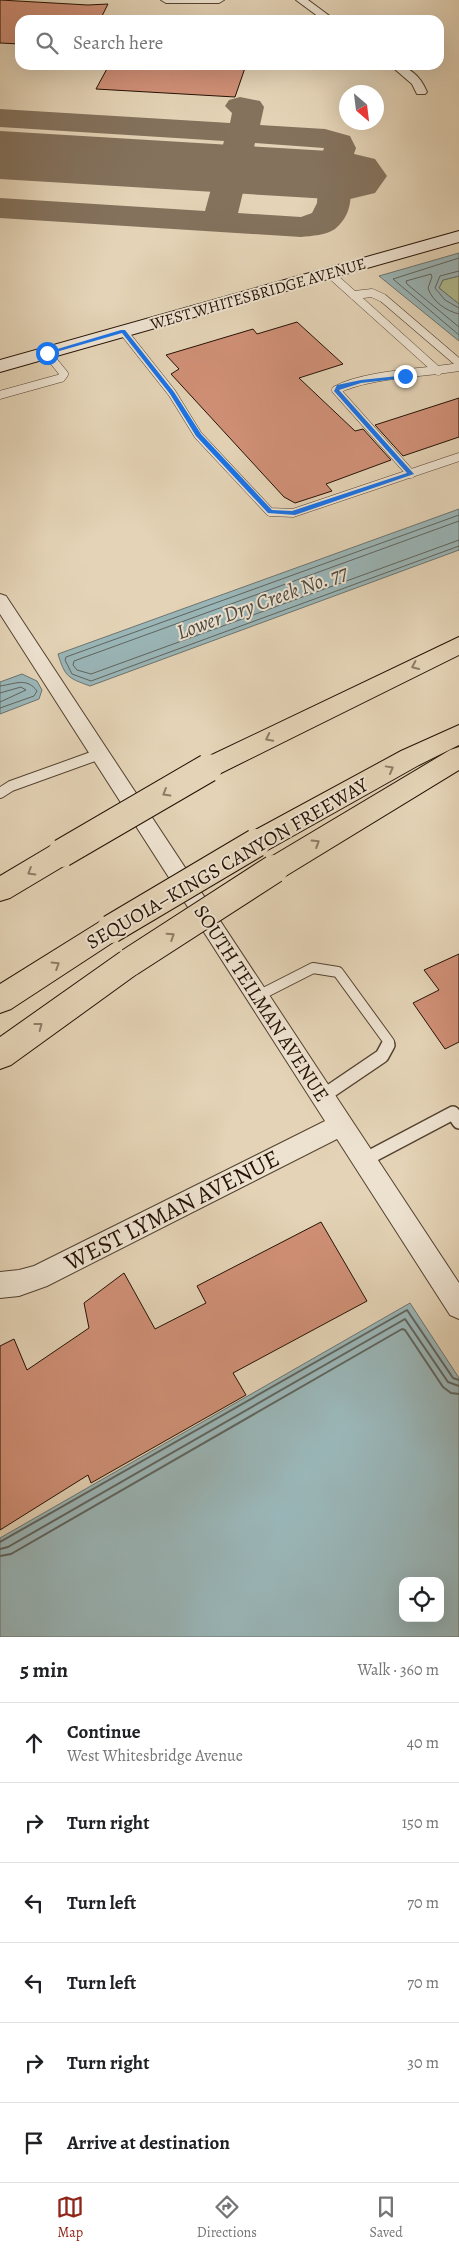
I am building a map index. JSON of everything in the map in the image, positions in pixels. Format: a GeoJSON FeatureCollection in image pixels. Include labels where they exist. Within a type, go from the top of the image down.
{"type":"FeatureCollection","features":[{"type":"Feature","properties":{"kind":"highway"},"geometry":{"type":"LineString","coordinates":[[0,890],[208,768],[459,645]]}},
{"type":"Feature","properties":{"kind":"highway","name":"SEQUOIA–KINGS CANYON FREEWAY"},"geometry":{"type":"LineString","coordinates":[[0,1000],[112,929],[256,843],[410,758],[459,734]]}},
{"type":"Feature","properties":{"kind":"highway"},"geometry":{"type":"LineString","coordinates":[[0,1055],[60,1010],[130,962],[274,869],[459,757]]}},
{"type":"Feature","properties":{"kind":"main road","name":"WEST WHITESBRIDGE AVENUE"},"geometry":{"type":"LineString","coordinates":[[0,366],[459,236]]}},
{"type":"Feature","properties":{"kind":"street"},"geometry":{"type":"LineString","coordinates":[[166,0],[219,0]]}},
{"type":"Feature","properties":{"kind":"street"},"geometry":{"type":"LineString","coordinates":[[301,0],[323,15]]}},
{"type":"Feature","properties":{"kind":"street"},"geometry":{"type":"LineString","coordinates":[[401,70],[417,82],[421,92]]}},
{"type":"Feature","properties":{"kind":"street","name":"SOUTH TEILMAN AVENUE"},"geometry":{"type":"LineString","coordinates":[[0,600],[459,1306]]}},
{"type":"Feature","properties":{"kind":"street","name":"WEST LYMAN AVENUE"},"geometry":{"type":"LineString","coordinates":[[0,1285],[19,1284],[38,1277],[341,1125]]}},
{"type":"Feature","properties":{"kind":"lane"},"geometry":{"type":"LineString","coordinates":[[329,273],[438,372]]}},
{"type":"Feature","properties":{"kind":"lane"},"geometry":{"type":"LineString","coordinates":[[354,295],[372,293],[383,298],[459,363]]}},
{"type":"Feature","properties":{"kind":"lane"},"geometry":{"type":"LineString","coordinates":[[123,331],[172,393],[198,435],[270,512],[293,513],[459,458]]}},
{"type":"Feature","properties":{"kind":"lane"},"geometry":{"type":"LineString","coordinates":[[0,395],[61,378],[64,374],[47,353]]}},
{"type":"Feature","properties":{"kind":"lane"},"geometry":{"type":"LineString","coordinates":[[411,474],[336,390],[339,387],[361,382],[438,372],[459,367]]}},
{"type":"Feature","properties":{"kind":"lane"},"geometry":{"type":"LineString","coordinates":[[0,793],[10,786],[100,754]]}},
{"type":"Feature","properties":{"kind":"lane"},"geometry":{"type":"LineString","coordinates":[[258,996],[313,968],[338,972],[389,1042],[382,1056],[323,1096]]}},
{"type":"Feature","properties":{"kind":"lane"},"geometry":{"type":"LineString","coordinates":[[364,1160],[453,1113],[459,1122]]}},
{"type":"Feature","properties":{"kind":"green space"},"geometry":{"type":"Polygon","coordinates":[[[459,276],[459,304],[439,288],[443,280],[459,276]]]}},
{"type":"Feature","properties":{"kind":"water"},"geometry":{"type":"Polygon","coordinates":[[[459,253],[459,276],[443,280],[439,288],[459,304],[459,341],[379,276],[459,253]]]}},
{"type":"Feature","properties":{"kind":"water","name":"Lower Dry Creek No. 77"},"geometry":{"type":"Polygon","coordinates":[[[459,509],[459,550],[90,686],[68,676],[60,662],[58,654],[459,509]]]}},
{"type":"Feature","properties":{"kind":"water"},"geometry":{"type":"Polygon","coordinates":[[[22,674],[37,681],[42,690],[39,699],[0,714],[0,682],[22,674]]]}},
{"type":"Feature","properties":{"kind":"water"},"geometry":{"type":"Polygon","coordinates":[[[410,1303],[459,1378],[459,1637],[0,1637],[0,1538],[410,1303]]]}},
{"type":"Feature","properties":{"kind":"building"},"geometry":{"type":"Polygon","coordinates":[[[0,0],[88,5],[108,4],[102,15],[15,15],[15,44],[0,43],[0,0]]]}},
{"type":"Feature","properties":{"kind":"building"},"geometry":{"type":"Polygon","coordinates":[[[106,70],[244,70],[235,97],[96,89],[106,70]]]}},
{"type":"Feature","properties":{"kind":"building"},"geometry":{"type":"Polygon","coordinates":[[[297,322],[343,364],[299,378],[355,431],[363,429],[391,460],[326,484],[332,491],[295,503],[284,497],[171,374],[179,369],[166,355],[253,329],[257,334],[297,322]]]}},
{"type":"Feature","properties":{"kind":"building"},"geometry":{"type":"Polygon","coordinates":[[[459,398],[459,437],[403,456],[375,425],[459,398]]]}},
{"type":"Feature","properties":{"kind":"building"},"geometry":{"type":"Polygon","coordinates":[[[459,954],[459,1042],[445,1049],[413,1003],[439,990],[424,970],[459,954]]]}},
{"type":"Feature","properties":{"kind":"building"},"geometry":{"type":"Polygon","coordinates":[[[321,1222],[367,1301],[233,1373],[246,1395],[91,1483],[88,1475],[0,1530],[0,1346],[14,1339],[27,1370],[89,1328],[84,1303],[124,1273],[155,1329],[206,1303],[197,1286],[321,1222]]]}},
{"type":"Feature","properties":{"kind":"taxiway"},"geometry":{"type":"LineString","coordinates":[[240,106],[249,107],[242,133]]}},
{"type":"Feature","properties":{"kind":"taxiway"},"geometry":{"type":"LineString","coordinates":[[0,118],[242,133]]}},
{"type":"Feature","properties":{"kind":"taxiway"},"geometry":{"type":"LineString","coordinates":[[219,222],[310,226],[324,221],[333,203],[334,185],[331,181],[312,174],[297,173],[323,171],[334,165],[340,148],[339,143],[325,138],[242,133]]}},
{"type":"Feature","properties":{"kind":"taxiway"},"geometry":{"type":"LineString","coordinates":[[219,222],[242,133]]}},
{"type":"Feature","properties":{"kind":"taxiway"},"geometry":{"type":"LineString","coordinates":[[0,208],[219,222]]}},
{"type":"Feature","properties":{"kind":"runway"},"geometry":{"type":"LineString","coordinates":[[0,155],[346,176]]}},
{"type":"Feature","properties":{"kind":"route"},"geometry":{"type":"LineString","coordinates":[[47,353],[123,331],[172,393],[198,435],[270,512],[293,513],[411,474],[336,390],[339,387],[361,382],[405,376]]}}]}
